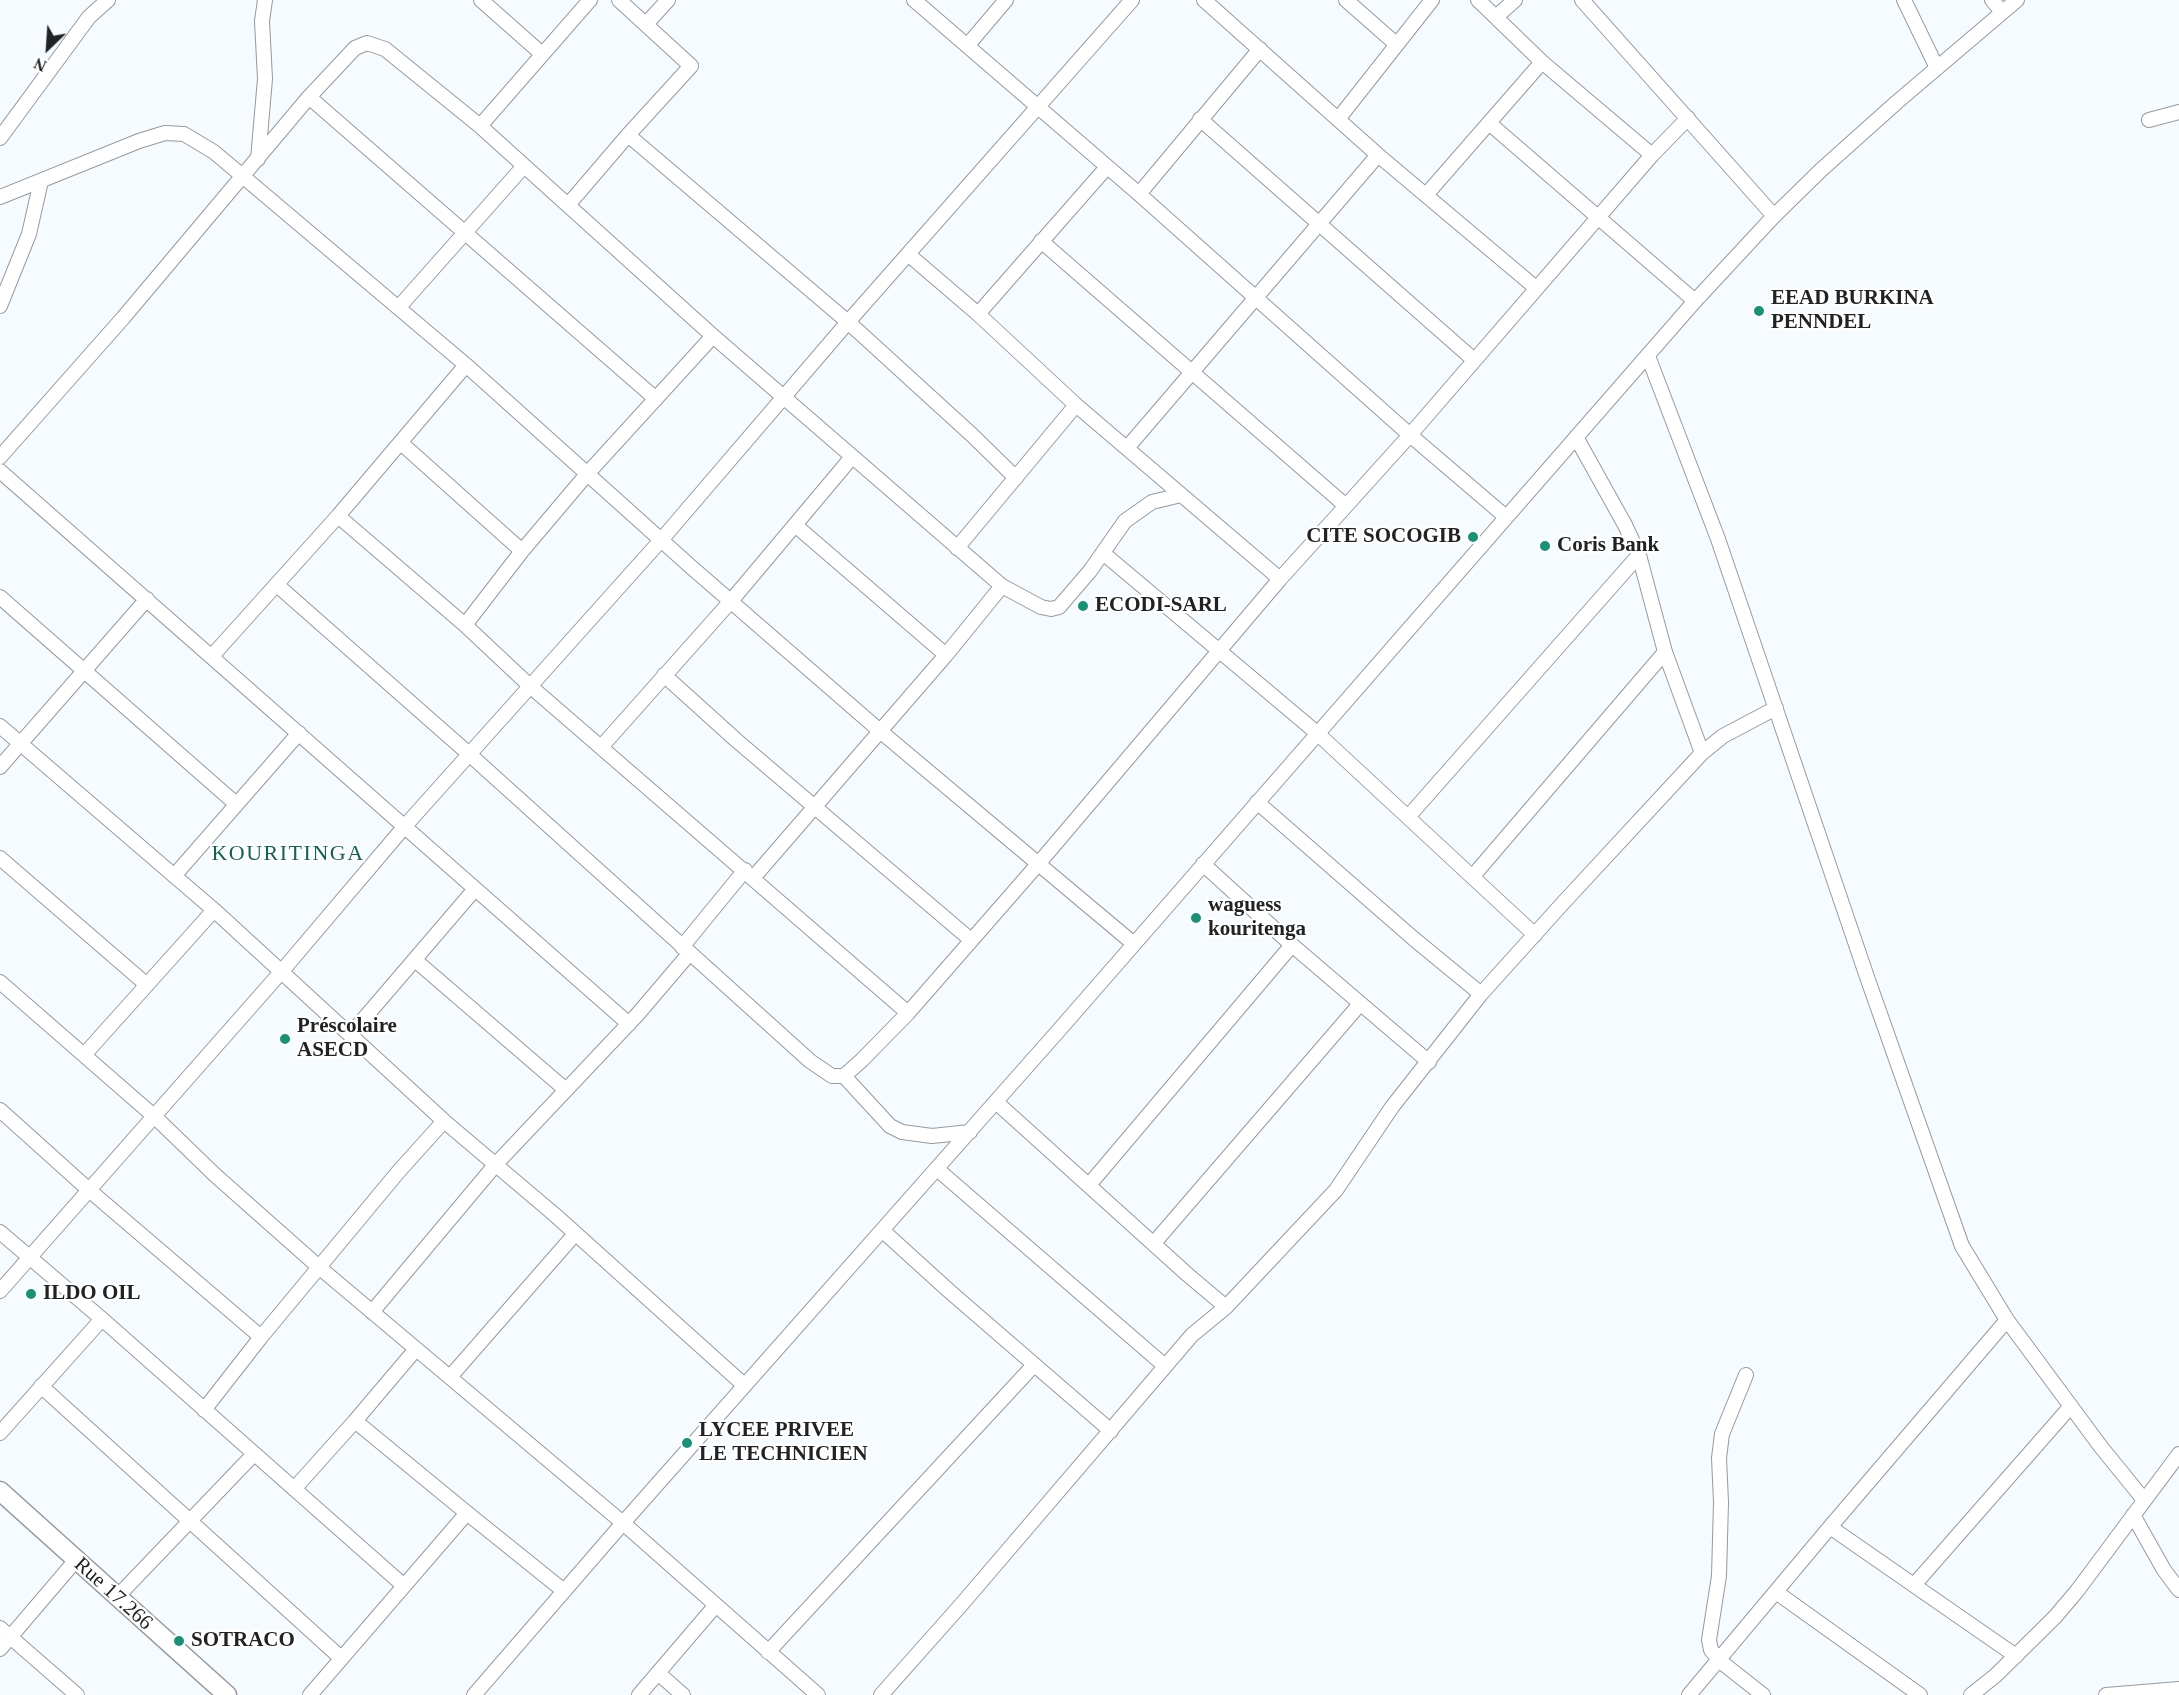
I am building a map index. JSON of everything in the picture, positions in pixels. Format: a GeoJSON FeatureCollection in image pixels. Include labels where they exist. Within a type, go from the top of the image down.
{"type":"FeatureCollection","features":[{"type":"Feature","properties":{"kind":"main road","name":"Rue 17.266"},"geometry":{"type":"LineString","coordinates":[[0,1491],[226,1695]]}},
{"type":"Feature","properties":{"kind":"street"},"geometry":{"type":"LineString","coordinates":[[0,138],[88,17],[108,0]]}},
{"type":"Feature","properties":{"kind":"street"},"geometry":{"type":"LineString","coordinates":[[258,159],[265,79],[262,21],[265,0]]}},
{"type":"Feature","properties":{"kind":"street"},"geometry":{"type":"LineString","coordinates":[[481,0],[542,54]]}},
{"type":"Feature","properties":{"kind":"street"},"geometry":{"type":"LineString","coordinates":[[480,126],[590,0]]}},
{"type":"Feature","properties":{"kind":"street"},"geometry":{"type":"LineString","coordinates":[[568,206],[691,66],[619,0]]}},
{"type":"Feature","properties":{"kind":"street"},"geometry":{"type":"LineString","coordinates":[[646,24],[668,0]]}},
{"type":"Feature","properties":{"kind":"street"},"geometry":{"type":"LineString","coordinates":[[914,0],[1107,166],[1410,435],[1506,517]]}},
{"type":"Feature","properties":{"kind":"street"},"geometry":{"type":"LineString","coordinates":[[967,46],[1006,0]]}},
{"type":"Feature","properties":{"kind":"street"},"geometry":{"type":"LineString","coordinates":[[0,1291],[155,1117],[405,826],[568,641],[662,539],[848,322],[1132,0]]}},
{"type":"Feature","properties":{"kind":"street"},"geometry":{"type":"LineString","coordinates":[[1204,0],[1378,155],[1536,288]]}},
{"type":"Feature","properties":{"kind":"street"},"geometry":{"type":"LineString","coordinates":[[1346,0],[1396,44]]}},
{"type":"Feature","properties":{"kind":"street"},"geometry":{"type":"LineString","coordinates":[[1339,118],[1432,0]]}},
{"type":"Feature","properties":{"kind":"street"},"geometry":{"type":"LineString","coordinates":[[1478,0],[1542,62],[1652,155]]}},
{"type":"Feature","properties":{"kind":"street"},"geometry":{"type":"LineString","coordinates":[[1497,16],[1515,0]]}},
{"type":"Feature","properties":{"kind":"street"},"geometry":{"type":"LineString","coordinates":[[1582,0],[1774,216]]}},
{"type":"Feature","properties":{"kind":"street"},"geometry":{"type":"LineString","coordinates":[[1904,0],[1937,68]]}},
{"type":"Feature","properties":{"kind":"street"},"geometry":{"type":"LineString","coordinates":[[1992,0],[2002,12]]}},
{"type":"Feature","properties":{"kind":"street"},"geometry":{"type":"LineString","coordinates":[[474,1695],[744,1385],[970,1132],[1695,301],[1774,216],[1821,170],[2017,0]]}},
{"type":"Feature","properties":{"kind":"street"},"geometry":{"type":"LineString","coordinates":[[0,458],[123,318],[309,97],[356,48],[367,43],[385,49],[480,126],[713,336],[1002,586],[1041,607],[1051,609],[1059,607],[1103,553],[1118,529],[1137,510],[1152,502],[1182,495]]}},
{"type":"Feature","properties":{"kind":"street"},"geometry":{"type":"LineString","coordinates":[[1139,194],[1260,49]]}},
{"type":"Feature","properties":{"kind":"street"},"geometry":{"type":"LineString","coordinates":[[1426,195],[1542,62]]}},
{"type":"Feature","properties":{"kind":"street"},"geometry":{"type":"LineString","coordinates":[[309,97],[656,399]]}},
{"type":"Feature","properties":{"kind":"street"},"geometry":{"type":"LineString","coordinates":[[2149,120],[2179,112]]}},
{"type":"Feature","properties":{"kind":"street"},"geometry":{"type":"LineString","coordinates":[[0,115],[15,119]]}},
{"type":"Feature","properties":{"kind":"street"},"geometry":{"type":"LineString","coordinates":[[277,585],[469,754],[810,1061],[832,1076],[844,1076],[908,1013],[1039,863],[1280,579],[1410,435],[1598,216],[1688,118]]}},
{"type":"Feature","properties":{"kind":"street"},"geometry":{"type":"LineString","coordinates":[[1200,119],[1473,360]]}},
{"type":"Feature","properties":{"kind":"street"},"geometry":{"type":"LineString","coordinates":[[1489,123],[1695,301]]}},
{"type":"Feature","properties":{"kind":"street"},"geometry":{"type":"LineString","coordinates":[[0,197],[156,135],[176,132],[190,137],[214,152],[466,365],[880,731],[1134,944]]}},
{"type":"Feature","properties":{"kind":"street"},"geometry":{"type":"LineString","coordinates":[[628,135],[848,322],[1016,478]]}},
{"type":"Feature","properties":{"kind":"street"},"geometry":{"type":"LineString","coordinates":[[1127,448],[1378,155]]}},
{"type":"Feature","properties":{"kind":"street"},"geometry":{"type":"LineString","coordinates":[[399,307],[524,166]]}},
{"type":"Feature","properties":{"kind":"street"},"geometry":{"type":"LineString","coordinates":[[978,314],[1107,166]]}},
{"type":"Feature","properties":{"kind":"street"},"geometry":{"type":"LineString","coordinates":[[0,306],[29,234],[41,181]]}},
{"type":"Feature","properties":{"kind":"street"},"geometry":{"type":"LineString","coordinates":[[1041,241],[1346,506]]}},
{"type":"Feature","properties":{"kind":"street"},"geometry":{"type":"LineString","coordinates":[[909,255],[978,314],[1076,405],[1280,579]]}},
{"type":"Feature","properties":{"kind":"street"},"geometry":{"type":"LineString","coordinates":[[465,625],[522,551],[588,473],[713,336]]}},
{"type":"Feature","properties":{"kind":"street"},"geometry":{"type":"LineString","coordinates":[[1648,356],[1718,539],[1863,966],[1962,1246],[2007,1320],[2144,1500]]}},
{"type":"Feature","properties":{"kind":"street"},"geometry":{"type":"LineString","coordinates":[[212,656],[338,516],[466,365]]}},
{"type":"Feature","properties":{"kind":"street"},"geometry":{"type":"LineString","coordinates":[[957,548],[1076,405]]}},
{"type":"Feature","properties":{"kind":"street"},"geometry":{"type":"LineString","coordinates":[[1576,437],[1639,555],[1665,652],[1702,753]]}},
{"type":"Feature","properties":{"kind":"street"},"geometry":{"type":"LineString","coordinates":[[401,443],[522,551]]}},
{"type":"Feature","properties":{"kind":"street"},"geometry":{"type":"LineString","coordinates":[[602,746],[731,601],[852,457]]}},
{"type":"Feature","properties":{"kind":"street"},"geometry":{"type":"LineString","coordinates":[[0,471],[629,1024]]}},
{"type":"Feature","properties":{"kind":"street"},"geometry":{"type":"LineString","coordinates":[[338,516],[465,625],[530,686],[908,1013]]}},
{"type":"Feature","properties":{"kind":"street"},"geometry":{"type":"LineString","coordinates":[[795,525],[946,656]]}},
{"type":"Feature","properties":{"kind":"street"},"geometry":{"type":"LineString","coordinates":[[1103,553],[1317,733],[1535,934]]}},
{"type":"Feature","properties":{"kind":"street"},"geometry":{"type":"LineString","coordinates":[[1408,817],[1639,555]]}},
{"type":"Feature","properties":{"kind":"street"},"geometry":{"type":"LineString","coordinates":[[372,1312],[496,1164],[629,1024],[749,874],[814,806],[946,656],[1002,586]]}},
{"type":"Feature","properties":{"kind":"street"},"geometry":{"type":"LineString","coordinates":[[0,597],[235,803]]}},
{"type":"Feature","properties":{"kind":"street"},"geometry":{"type":"LineString","coordinates":[[0,767],[147,599]]}},
{"type":"Feature","properties":{"kind":"street"},"geometry":{"type":"LineString","coordinates":[[1473,876],[1665,652]]}},
{"type":"Feature","properties":{"kind":"street"},"geometry":{"type":"LineString","coordinates":[[664,675],[736,740],[970,940]]}},
{"type":"Feature","properties":{"kind":"street"},"geometry":{"type":"LineString","coordinates":[[881,1695],[1192,1335],[1226,1307],[1336,1190],[1392,1107],[1481,994],[1535,934],[1702,753],[1723,736],[1776,708]]}},
{"type":"Feature","properties":{"kind":"street"},"geometry":{"type":"LineString","coordinates":[[0,726],[282,971],[444,1121],[496,1164],[744,1385]]}},
{"type":"Feature","properties":{"kind":"street"},"geometry":{"type":"LineString","coordinates":[[174,876],[235,803],[299,733]]}},
{"type":"Feature","properties":{"kind":"street"},"geometry":{"type":"LineString","coordinates":[[1257,802],[1481,994]]}},
{"type":"Feature","properties":{"kind":"street"},"geometry":{"type":"LineString","coordinates":[[0,858],[147,985]]}},
{"type":"Feature","properties":{"kind":"street"},"geometry":{"type":"LineString","coordinates":[[1203,864],[1292,945],[1429,1062]]}},
{"type":"Feature","properties":{"kind":"street"},"geometry":{"type":"LineString","coordinates":[[350,1035],[475,889]]}},
{"type":"Feature","properties":{"kind":"street"},"geometry":{"type":"LineString","coordinates":[[84,1055],[213,910]]}},
{"type":"Feature","properties":{"kind":"street"},"geometry":{"type":"LineString","coordinates":[[1089,1185],[1292,945]]}},
{"type":"Feature","properties":{"kind":"street"},"geometry":{"type":"LineString","coordinates":[[415,960],[566,1090]]}},
{"type":"Feature","properties":{"kind":"street"},"geometry":{"type":"LineString","coordinates":[[0,982],[155,1117],[215,1175],[320,1268],[623,1523],[818,1695]]}},
{"type":"Feature","properties":{"kind":"street"},"geometry":{"type":"LineString","coordinates":[[1154,1243],[1360,1004]]}},
{"type":"Feature","properties":{"kind":"street"},"geometry":{"type":"LineString","coordinates":[[844,1076],[890,1126],[902,1132],[932,1136],[970,1132]]}},
{"type":"Feature","properties":{"kind":"street"},"geometry":{"type":"LineString","coordinates":[[996,1102],[1226,1307]]}},
{"type":"Feature","properties":{"kind":"street"},"geometry":{"type":"LineString","coordinates":[[0,1110],[89,1190],[261,1337]]}},
{"type":"Feature","properties":{"kind":"street"},"geometry":{"type":"LineString","coordinates":[[204,1410],[261,1337],[399,1171],[444,1121]]}},
{"type":"Feature","properties":{"kind":"street"},"geometry":{"type":"LineString","coordinates":[[937,1169],[1165,1366]]}},
{"type":"Feature","properties":{"kind":"street"},"geometry":{"type":"LineString","coordinates":[[883,1231],[1111,1431]]}},
{"type":"Feature","properties":{"kind":"street"},"geometry":{"type":"LineString","coordinates":[[0,1232],[403,1585]]}},
{"type":"Feature","properties":{"kind":"street"},"geometry":{"type":"LineString","coordinates":[[450,1377],[575,1234]]}},
{"type":"Feature","properties":{"kind":"street"},"geometry":{"type":"LineString","coordinates":[[0,1433],[102,1319]]}},
{"type":"Feature","properties":{"kind":"street"},"geometry":{"type":"LineString","coordinates":[[1689,1695],[2007,1320]]}},
{"type":"Feature","properties":{"kind":"street"},"geometry":{"type":"LineString","coordinates":[[294,1489],[416,1349]]}},
{"type":"Feature","properties":{"kind":"street"},"geometry":{"type":"LineString","coordinates":[[768,1652],[1034,1365]]}},
{"type":"Feature","properties":{"kind":"street"},"geometry":{"type":"LineString","coordinates":[[1746,1375],[1722,1434],[1719,1458],[1721,1502],[1719,1576],[1709,1640],[1711,1650],[1720,1661],[1763,1695]]}},
{"type":"Feature","properties":{"kind":"street"},"geometry":{"type":"LineString","coordinates":[[41,1386],[341,1658]]}},
{"type":"Feature","properties":{"kind":"street"},"geometry":{"type":"LineString","coordinates":[[1914,1585],[2071,1406]]}},
{"type":"Feature","properties":{"kind":"street"},"geometry":{"type":"LineString","coordinates":[[355,1420],[564,1591]]}},
{"type":"Feature","properties":{"kind":"street"},"geometry":{"type":"LineString","coordinates":[[117,1598],[254,1454]]}},
{"type":"Feature","properties":{"kind":"street"},"geometry":{"type":"LineString","coordinates":[[1971,1695],[2016,1656],[2055,1617],[2179,1454]]}},
{"type":"Feature","properties":{"kind":"street"},"geometry":{"type":"LineString","coordinates":[[310,1695],[467,1513]]}},
{"type":"Feature","properties":{"kind":"street"},"geometry":{"type":"LineString","coordinates":[[2133,1515],[2164,1570],[2179,1590]]}},
{"type":"Feature","properties":{"kind":"street"},"geometry":{"type":"LineString","coordinates":[[1830,1527],[2016,1656]]}},
{"type":"Feature","properties":{"kind":"street"},"geometry":{"type":"LineString","coordinates":[[0,1648],[5,1632],[75,1560]]}},
{"type":"Feature","properties":{"kind":"street"},"geometry":{"type":"LineString","coordinates":[[1776,1592],[1920,1695]]}},
{"type":"Feature","properties":{"kind":"street"},"geometry":{"type":"LineString","coordinates":[[639,1695],[716,1605]]}},
{"type":"Feature","properties":{"kind":"street"},"geometry":{"type":"LineString","coordinates":[[5,1632],[77,1695]]}},
{"type":"Feature","properties":{"kind":"street"},"geometry":{"type":"LineString","coordinates":[[658,1673],[683,1695]]}},
{"type":"Feature","properties":{"kind":"street"},"geometry":{"type":"LineString","coordinates":[[2106,1695],[2179,1689]]}},
{"type":"Feature","properties":{"kind":"place","name":"EEAD BURKINA PENNDEL"},"geometry":{"type":"Point","coordinates":[1759,311]}},
{"type":"Feature","properties":{"kind":"place","name":"CITE SOCOGIB"},"geometry":{"type":"Point","coordinates":[1473,537]}},
{"type":"Feature","properties":{"kind":"place","name":"Coris Bank"},"geometry":{"type":"Point","coordinates":[1545,546]}},
{"type":"Feature","properties":{"kind":"place","name":"ECODI-SARL"},"geometry":{"type":"Point","coordinates":[1083,606]}},
{"type":"Feature","properties":{"kind":"place","name":"waguess kouritenga"},"geometry":{"type":"Point","coordinates":[1196,918]}},
{"type":"Feature","properties":{"kind":"place","name":"Préscolaire ASECD"},"geometry":{"type":"Point","coordinates":[285,1039]}},
{"type":"Feature","properties":{"kind":"place","name":"ILDO OIL"},"geometry":{"type":"Point","coordinates":[31,1294]}},
{"type":"Feature","properties":{"kind":"place","name":"LYCEE PRIVEE LE TECHNICIEN"},"geometry":{"type":"Point","coordinates":[687,1443]}},
{"type":"Feature","properties":{"kind":"place","name":"SOTRACO"},"geometry":{"type":"Point","coordinates":[179,1641]}},
{"type":"Feature","properties":{"kind":"district","name":"KOURITINGA"},"geometry":{"type":"Point","coordinates":[288,854]}}]}
